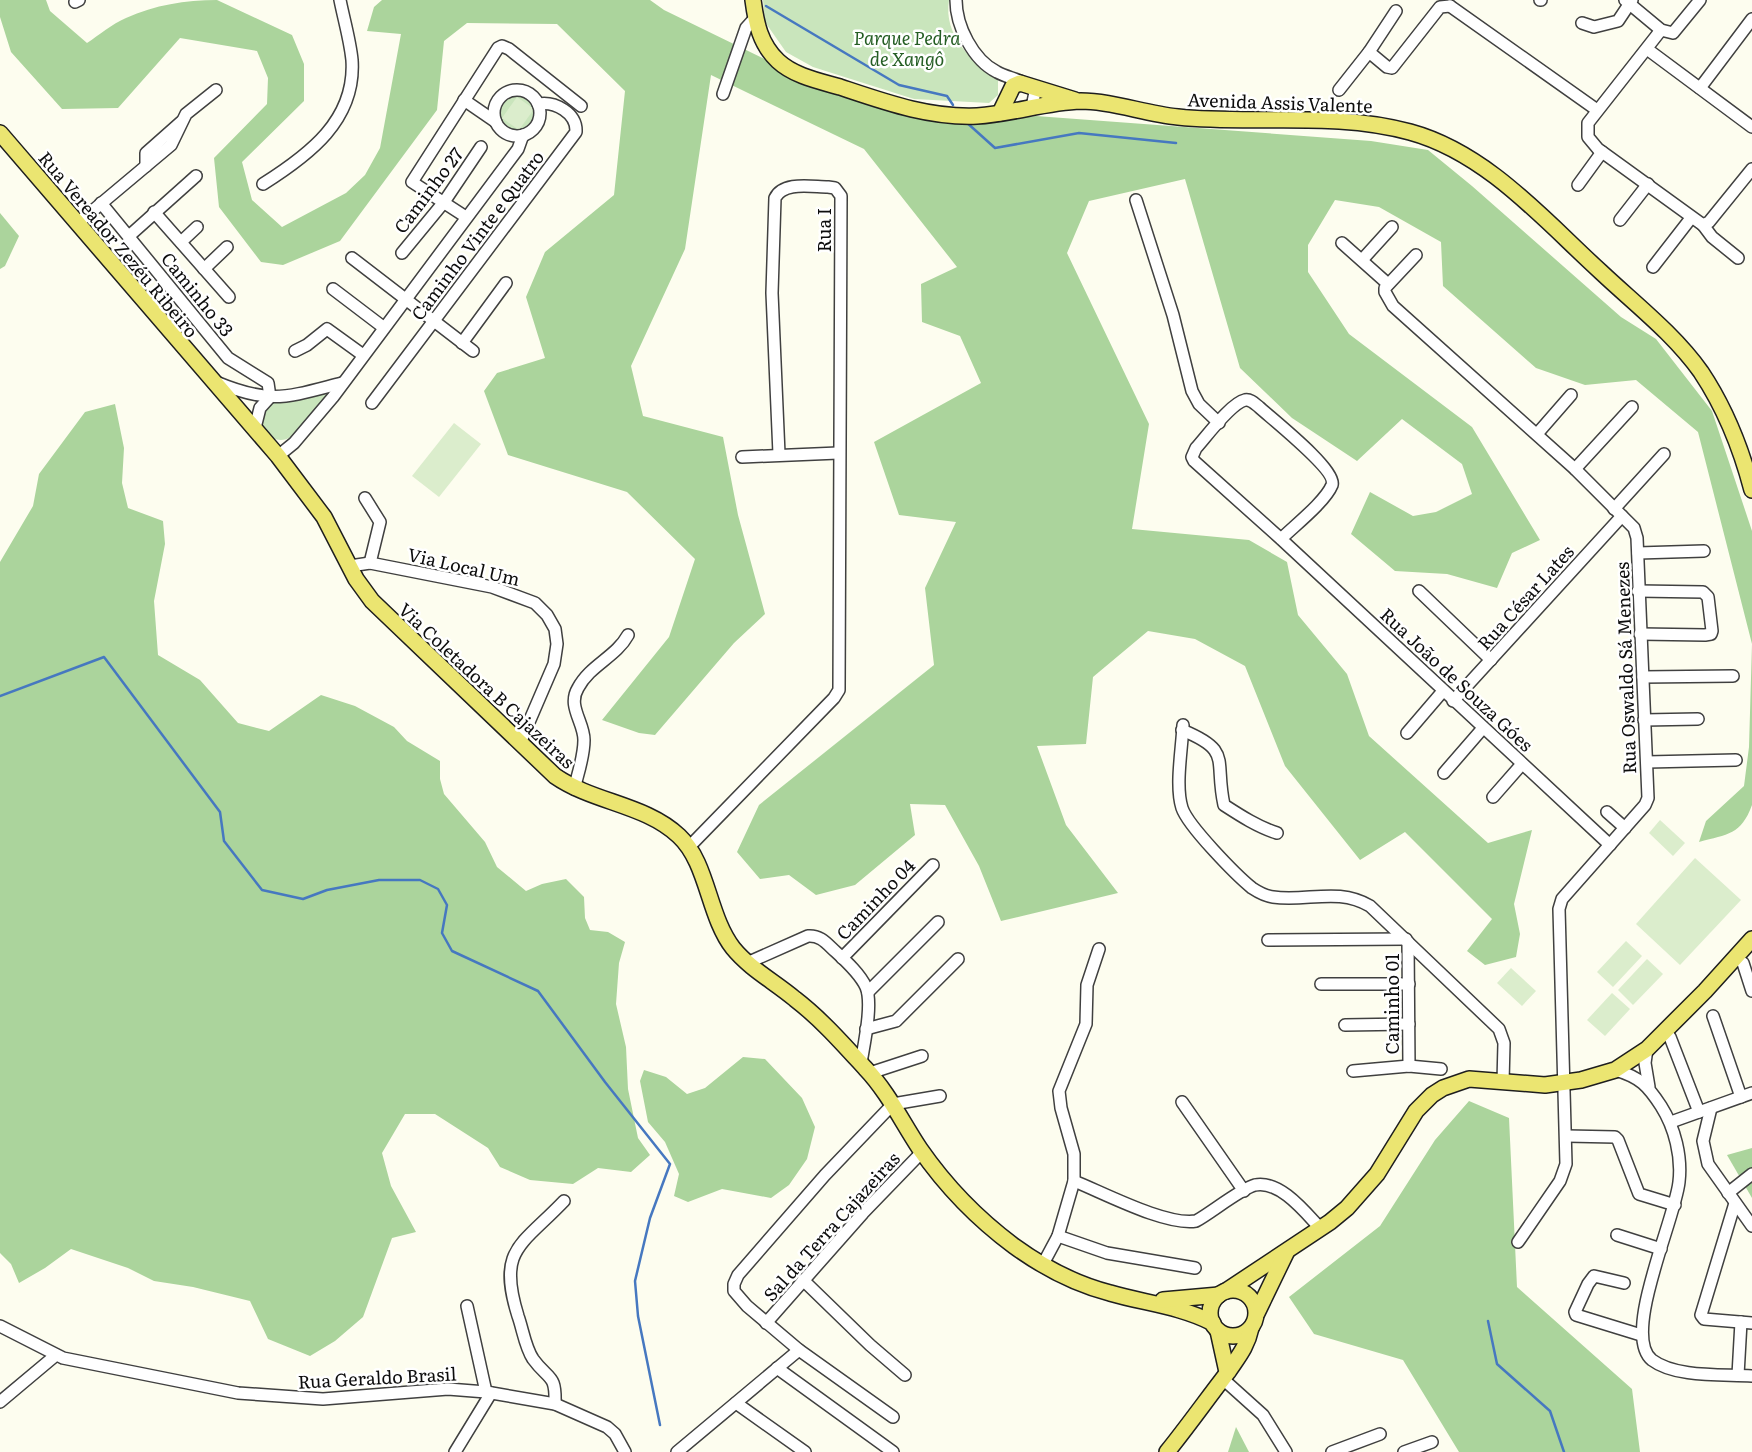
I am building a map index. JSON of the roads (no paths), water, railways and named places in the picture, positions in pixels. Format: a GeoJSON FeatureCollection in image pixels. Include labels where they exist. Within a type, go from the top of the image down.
{"type":"FeatureCollection","features":[{"type":"Feature","properties":{"kind":"main road","name":"Avenida Assis Valente"},"geometry":{"type":"LineString","coordinates":[[753,0],[755,18],[761,38],[779,62],[816,80],[917,110],[978,116],[1081,101],[1177,117],[1338,120],[1376,124],[1415,133],[1469,160],[1499,180],[1519,196],[1661,327],[1688,356],[1712,390],[1737,441],[1752,490]]}},
{"type":"Feature","properties":{"kind":"main road"},"geometry":{"type":"LineString","coordinates":[[1000,113],[1010,90],[1016,84],[1026,83],[1081,101]]}},
{"type":"Feature","properties":{"kind":"main road","name":"Rua Vereador Zezéu Ribeiro"},"geometry":{"type":"LineString","coordinates":[[0,133],[210,379],[268,444]]}},
{"type":"Feature","properties":{"kind":"main road","name":"Via Coletadora B Cajazeiras"},"geometry":{"type":"LineString","coordinates":[[268,444],[324,517],[364,590],[376,606],[554,776],[574,789],[655,819],[668,827],[690,847],[726,936],[747,962],[797,1000],[866,1068],[893,1104],[922,1152],[958,1194],[997,1233],[1043,1264],[1072,1280],[1092,1288],[1186,1311],[1216,1327]]}},
{"type":"Feature","properties":{"kind":"main road"},"geometry":{"type":"LineString","coordinates":[[1225,1376],[1211,1308],[1222,1293],[1288,1250],[1347,1208],[1377,1174],[1424,1101],[1443,1088],[1469,1079],[1545,1084],[1565,1083],[1615,1070],[1647,1049],[1705,991],[1751,938]]}},
{"type":"Feature","properties":{"kind":"main road"},"geometry":{"type":"LineString","coordinates":[[1167,1452],[1243,1352],[1271,1279],[1288,1250]]}},
{"type":"Feature","properties":{"kind":"main road"},"geometry":{"type":"LineString","coordinates":[[1222,1293],[1243,1292],[1255,1304],[1257,1312]]}},
{"type":"Feature","properties":{"kind":"main road","name":"Via Coletadora B Cajazeiras"},"geometry":{"type":"LineString","coordinates":[[1143,1300],[1179,1300],[1222,1293]]}},
{"type":"Feature","properties":{"kind":"main road"},"geometry":{"type":"LineString","coordinates":[[1216,1327],[1232,1336],[1239,1336],[1251,1328]]}},
{"type":"Feature","properties":{"kind":"street"},"geometry":{"type":"LineString","coordinates":[[263,184],[318,144],[332,129],[343,111],[352,78],[352,61],[340,0]]}},
{"type":"Feature","properties":{"kind":"street"},"geometry":{"type":"LineString","coordinates":[[956,0],[956,14],[964,33],[980,58],[996,72],[1004,79],[1012,99],[1026,108],[1035,92],[1026,83],[996,72]]}},
{"type":"Feature","properties":{"kind":"street"},"geometry":{"type":"LineString","coordinates":[[1582,24],[1594,27],[1618,21],[1629,1],[1661,30],[1672,33],[1677,30],[1700,0]]}},
{"type":"Feature","properties":{"kind":"street"},"geometry":{"type":"LineString","coordinates":[[1371,47],[1386,67],[1392,68],[1444,3],[1597,110]]}},
{"type":"Feature","properties":{"kind":"street"},"geometry":{"type":"LineString","coordinates":[[1339,90],[1396,11]]}},
{"type":"Feature","properties":{"kind":"street"},"geometry":{"type":"LineString","coordinates":[[723,94],[746,28],[755,18]]}},
{"type":"Feature","properties":{"kind":"street"},"geometry":{"type":"LineString","coordinates":[[1700,88],[1752,19]]}},
{"type":"Feature","properties":{"kind":"street"},"geometry":{"type":"LineString","coordinates":[[1661,30],[1597,110],[1588,123],[1587,134],[1602,152],[1703,225],[1712,237],[1738,258]]}},
{"type":"Feature","properties":{"kind":"street"},"geometry":{"type":"LineString","coordinates":[[466,218],[412,182],[495,52],[502,46],[581,106]]}},
{"type":"Feature","properties":{"kind":"street"},"geometry":{"type":"LineString","coordinates":[[1647,49],[1748,125],[1752,112]]}},
{"type":"Feature","properties":{"kind":"street"},"geometry":{"type":"LineString","coordinates":[[78,223],[174,142],[186,114],[216,90]]}},
{"type":"Feature","properties":{"kind":"street"},"geometry":{"type":"LineString","coordinates":[[278,456],[294,443],[333,397],[405,297],[518,148],[523,135],[536,126],[539,119],[538,104],[529,94],[520,91],[511,92],[503,96],[497,103],[496,122]]}},
{"type":"Feature","properties":{"kind":"street"},"geometry":{"type":"LineString","coordinates":[[464,100],[496,122],[510,135],[523,135]]}},
{"type":"Feature","properties":{"kind":"street","name":"Caminho Vinte e Quatro"},"geometry":{"type":"LineString","coordinates":[[372,403],[576,132],[574,120],[565,110],[551,104],[538,104]]}},
{"type":"Feature","properties":{"kind":"street","name":"Caminho 27"},"geometry":{"type":"LineString","coordinates":[[402,253],[444,202],[481,147]]}},
{"type":"Feature","properties":{"kind":"street"},"geometry":{"type":"LineString","coordinates":[[1578,185],[1602,152]]}},
{"type":"Feature","properties":{"kind":"street"},"geometry":{"type":"LineString","coordinates":[[1703,225],[1709,222],[1752,169]]}},
{"type":"Feature","properties":{"kind":"street"},"geometry":{"type":"LineString","coordinates":[[129,236],[196,176]]}},
{"type":"Feature","properties":{"kind":"street"},"geometry":{"type":"LineString","coordinates":[[1620,220],[1648,184]]}},
{"type":"Feature","properties":{"kind":"street","name":"Rua I"},"geometry":{"type":"LineString","coordinates":[[690,847],[837,694],[840,684],[838,452],[840,196],[835,188],[785,187],[778,192],[776,198],[772,293],[779,454]]}},
{"type":"Feature","properties":{"kind":"street"},"geometry":{"type":"LineString","coordinates":[[1136,200],[1173,315],[1192,391],[1198,404],[1219,423]]}},
{"type":"Feature","properties":{"kind":"street","name":"Caminho 33"},"geometry":{"type":"LineString","coordinates":[[101,203],[228,358],[268,382],[270,397]]}},
{"type":"Feature","properties":{"kind":"street"},"geometry":{"type":"LineString","coordinates":[[154,212],[229,297]]}},
{"type":"Feature","properties":{"kind":"street"},"geometry":{"type":"LineString","coordinates":[[1653,267],[1691,218]]}},
{"type":"Feature","properties":{"kind":"street"},"geometry":{"type":"LineString","coordinates":[[1362,260],[1392,227]]}},
{"type":"Feature","properties":{"kind":"street"},"geometry":{"type":"LineString","coordinates":[[181,242],[197,228]]}},
{"type":"Feature","properties":{"kind":"street"},"geometry":{"type":"LineString","coordinates":[[1342,243],[1388,284],[1416,255]]}},
{"type":"Feature","properties":{"kind":"street"},"geometry":{"type":"LineString","coordinates":[[204,269],[227,248]]}},
{"type":"Feature","properties":{"kind":"street"},"geometry":{"type":"LineString","coordinates":[[352,258],[473,351]]}},
{"type":"Feature","properties":{"kind":"street"},"geometry":{"type":"LineString","coordinates":[[462,343],[506,283]]}},
{"type":"Feature","properties":{"kind":"street","name":"Rua Oswaldo Sá Menezes"},"geometry":{"type":"LineString","coordinates":[[1388,284],[1385,292],[1388,299],[1407,320],[1537,434],[1634,528],[1638,553],[1638,591],[1648,798],[1645,805],[1565,894],[1560,909],[1566,1164],[1560,1182],[1518,1242]]}},
{"type":"Feature","properties":{"kind":"street"},"geometry":{"type":"LineString","coordinates":[[333,289],[383,327]]}},
{"type":"Feature","properties":{"kind":"street"},"geometry":{"type":"LineString","coordinates":[[295,351],[307,345],[324,330],[328,329],[363,355]]}},
{"type":"Feature","properties":{"kind":"street","name":"Rua Vereador Zezéu Ribeiro"},"geometry":{"type":"LineString","coordinates":[[210,379],[242,392],[270,397],[287,397],[342,383]]}},
{"type":"Feature","properties":{"kind":"street"},"geometry":{"type":"LineString","coordinates":[[1537,434],[1571,395]]}},
{"type":"Feature","properties":{"kind":"street"},"geometry":{"type":"LineString","coordinates":[[255,428],[260,408],[270,397]]}},
{"type":"Feature","properties":{"kind":"street","name":"Rua João de Souza Góes"},"geometry":{"type":"LineString","coordinates":[[1281,539],[1328,492],[1333,482],[1332,477],[1315,458],[1252,402],[1239,403],[1196,448],[1192,457],[1194,461],[1281,539],[1610,845]]}},
{"type":"Feature","properties":{"kind":"street"},"geometry":{"type":"LineString","coordinates":[[1575,469],[1632,407]]}},
{"type":"Feature","properties":{"kind":"street"},"geometry":{"type":"LineString","coordinates":[[742,457],[838,452]]}},
{"type":"Feature","properties":{"kind":"street","name":"Rua César Lates"},"geometry":{"type":"LineString","coordinates":[[1453,701],[1491,660],[1618,513],[1664,454]]}},
{"type":"Feature","properties":{"kind":"street"},"geometry":{"type":"LineString","coordinates":[[365,498],[380,522],[370,563]]}},
{"type":"Feature","properties":{"kind":"street"},"geometry":{"type":"LineString","coordinates":[[1638,553],[1704,551]]}},
{"type":"Feature","properties":{"kind":"street","name":"Via Local Um"},"geometry":{"type":"LineString","coordinates":[[350,566],[370,563],[511,592],[535,603],[547,615],[555,629],[557,644],[554,664],[520,743]]}},
{"type":"Feature","properties":{"kind":"street"},"geometry":{"type":"LineString","coordinates":[[1418,591],[1491,660]]}},
{"type":"Feature","properties":{"kind":"street"},"geometry":{"type":"LineString","coordinates":[[1638,591],[1699,591],[1708,597],[1712,631],[1708,635],[1640,634]]}},
{"type":"Feature","properties":{"kind":"street"},"geometry":{"type":"LineString","coordinates":[[574,789],[583,754],[584,737],[573,700],[577,688],[590,671],[616,652],[628,635]]}},
{"type":"Feature","properties":{"kind":"street"},"geometry":{"type":"LineString","coordinates":[[1643,677],[1733,676]]}},
{"type":"Feature","properties":{"kind":"street"},"geometry":{"type":"LineString","coordinates":[[1407,733],[1443,691]]}},
{"type":"Feature","properties":{"kind":"street"},"geometry":{"type":"LineString","coordinates":[[1644,720],[1698,719]]}},
{"type":"Feature","properties":{"kind":"street"},"geometry":{"type":"LineString","coordinates":[[1277,833],[1257,826],[1244,815],[1224,805],[1218,754],[1211,744],[1182,727],[1180,795],[1186,818],[1254,889],[1274,897],[1350,897],[1370,906],[1499,1030],[1504,1043],[1503,1082]]}},
{"type":"Feature","properties":{"kind":"street"},"geometry":{"type":"LineString","coordinates":[[1444,773],[1483,728]]}},
{"type":"Feature","properties":{"kind":"street"},"geometry":{"type":"LineString","coordinates":[[1647,762],[1736,760]]}},
{"type":"Feature","properties":{"kind":"street"},"geometry":{"type":"LineString","coordinates":[[1493,797],[1522,764]]}},
{"type":"Feature","properties":{"kind":"street"},"geometry":{"type":"LineString","coordinates":[[1607,812],[1625,828]]}},
{"type":"Feature","properties":{"kind":"street","name":"Caminho 04"},"geometry":{"type":"LineString","coordinates":[[842,958],[933,865]]}},
{"type":"Feature","properties":{"kind":"street"},"geometry":{"type":"LineString","coordinates":[[868,992],[938,922]]}},
{"type":"Feature","properties":{"kind":"street"},"geometry":{"type":"LineString","coordinates":[[747,962],[808,936],[814,935],[822,939],[861,978],[868,992],[866,1068],[922,1056]]}},
{"type":"Feature","properties":{"kind":"street"},"geometry":{"type":"LineString","coordinates":[[1268,940],[1407,940]]}},
{"type":"Feature","properties":{"kind":"street","name":"Caminho 01"},"geometry":{"type":"LineString","coordinates":[[1407,940],[1409,1066]]}},
{"type":"Feature","properties":{"kind":"street"},"geometry":{"type":"LineString","coordinates":[[1043,1264],[1058,1236],[1074,1181],[1074,1154],[1061,1108],[1059,1091],[1086,1024],[1087,985],[1099,949]]}},
{"type":"Feature","properties":{"kind":"street"},"geometry":{"type":"LineString","coordinates":[[866,1029],[896,1021],[958,959]]}},
{"type":"Feature","properties":{"kind":"street"},"geometry":{"type":"LineString","coordinates":[[1743,963],[1752,991]]}},
{"type":"Feature","properties":{"kind":"street"},"geometry":{"type":"LineString","coordinates":[[1321,984],[1408,984]]}},
{"type":"Feature","properties":{"kind":"street"},"geometry":{"type":"LineString","coordinates":[[1671,1122],[1746,1095],[1713,1016]]}},
{"type":"Feature","properties":{"kind":"street"},"geometry":{"type":"LineString","coordinates":[[1345,1025],[1409,1024]]}},
{"type":"Feature","properties":{"kind":"street"},"geometry":{"type":"LineString","coordinates":[[1670,1037],[1699,1112]]}},
{"type":"Feature","properties":{"kind":"street"},"geometry":{"type":"LineString","coordinates":[[1647,1049],[1645,1063],[1649,1087],[1671,1122],[1680,1164],[1675,1205],[1643,1315],[1641,1335],[1646,1352],[1661,1366],[1680,1372],[1752,1376]]}},
{"type":"Feature","properties":{"kind":"street"},"geometry":{"type":"LineString","coordinates":[[1353,1071],[1409,1066],[1440,1069]]}},
{"type":"Feature","properties":{"kind":"street"},"geometry":{"type":"LineString","coordinates":[[1615,1070],[1634,1077],[1649,1087]]}},
{"type":"Feature","properties":{"kind":"street"},"geometry":{"type":"LineString","coordinates":[[893,1417],[799,1350],[766,1323],[737,1298],[734,1284],[738,1275],[825,1175],[893,1104],[940,1096]]}},
{"type":"Feature","properties":{"kind":"street"},"geometry":{"type":"LineString","coordinates":[[1182,1102],[1244,1191]]}},
{"type":"Feature","properties":{"kind":"street"},"geometry":{"type":"LineString","coordinates":[[1711,1108],[1704,1130],[1704,1152],[1708,1164],[1752,1226]]}},
{"type":"Feature","properties":{"kind":"street"},"geometry":{"type":"LineString","coordinates":[[1566,1136],[1615,1137],[1639,1194],[1675,1205]]}},
{"type":"Feature","properties":{"kind":"street","name":"Sal da Terra Cajazeiras"},"geometry":{"type":"LineString","coordinates":[[766,1323],[863,1213],[922,1152]]}},
{"type":"Feature","properties":{"kind":"street"},"geometry":{"type":"LineString","coordinates":[[1728,1193],[1752,1174]]}},
{"type":"Feature","properties":{"kind":"street"},"geometry":{"type":"LineString","coordinates":[[1074,1181],[1159,1217],[1187,1223],[1208,1215],[1244,1191],[1256,1185],[1262,1185],[1280,1192],[1296,1202],[1320,1228]]}},
{"type":"Feature","properties":{"kind":"street"},"geometry":{"type":"LineString","coordinates":[[555,1404],[554,1381],[529,1352],[511,1295],[509,1271],[514,1253],[564,1201]]}},
{"type":"Feature","properties":{"kind":"street"},"geometry":{"type":"LineString","coordinates":[[1735,1203],[1702,1318],[1746,1322],[1738,1375]]}},
{"type":"Feature","properties":{"kind":"street"},"geometry":{"type":"LineString","coordinates":[[1617,1235],[1661,1248]]}},
{"type":"Feature","properties":{"kind":"street"},"geometry":{"type":"LineString","coordinates":[[1058,1236],[1107,1253],[1195,1268]]}},
{"type":"Feature","properties":{"kind":"street"},"geometry":{"type":"LineString","coordinates":[[1624,1283],[1594,1276],[1588,1284],[1575,1312],[1581,1317],[1596,1323],[1641,1335]]}},
{"type":"Feature","properties":{"kind":"street"},"geometry":{"type":"LineString","coordinates":[[803,1280],[870,1345],[906,1375]]}},
{"type":"Feature","properties":{"kind":"street"},"geometry":{"type":"LineString","coordinates":[[455,1452],[488,1392],[467,1306]]}},
{"type":"Feature","properties":{"kind":"street","name":"Rua Geraldo Brasil"},"geometry":{"type":"LineString","coordinates":[[0,1326],[56,1355],[89,1364],[238,1393],[290,1398],[352,1398],[424,1389],[488,1392],[555,1404],[607,1426],[615,1434],[625,1452]]}},
{"type":"Feature","properties":{"kind":"street"},"geometry":{"type":"LineString","coordinates":[[677,1452],[799,1350]]}},
{"type":"Feature","properties":{"kind":"street"},"geometry":{"type":"LineString","coordinates":[[0,1402],[56,1355]]}},
{"type":"Feature","properties":{"kind":"street"},"geometry":{"type":"LineString","coordinates":[[778,1368],[893,1452]]}},
{"type":"Feature","properties":{"kind":"street"},"geometry":{"type":"LineString","coordinates":[[1225,1376],[1263,1415],[1286,1452]]}},
{"type":"Feature","properties":{"kind":"street"},"geometry":{"type":"LineString","coordinates":[[736,1403],[805,1452]]}},
{"type":"Feature","properties":{"kind":"street"},"geometry":{"type":"LineString","coordinates":[[1332,1452],[1380,1434]]}},
{"type":"Feature","properties":{"kind":"street"},"geometry":{"type":"LineString","coordinates":[[1404,1452],[1432,1442]]}},
{"type":"Feature","properties":{"kind":"waterway"},"geometry":{"type":"LineString","coordinates":[[766,6],[899,85],[947,96],[953,105]]}},
{"type":"Feature","properties":{"kind":"waterway"},"geometry":{"type":"LineString","coordinates":[[965,121],[995,148],[1079,133],[1176,143]]}},
{"type":"Feature","properties":{"kind":"waterway"},"geometry":{"type":"LineString","coordinates":[[0,696],[104,657],[220,812],[224,841],[262,890],[303,899],[327,890],[379,880],[420,880],[438,889],[447,905],[442,933],[452,951],[538,991],[605,1082],[670,1164],[650,1218],[635,1281],[638,1316],[660,1425]]}},
{"type":"Feature","properties":{"kind":"waterway"},"geometry":{"type":"LineString","coordinates":[[1488,1321],[1497,1364],[1550,1411],[1564,1452]]}},
{"type":"Feature","properties":{"kind":"park label","name":"Parque Pedra de Xangô"},"geometry":{"type":"Point","coordinates":[907,47]}}]}
